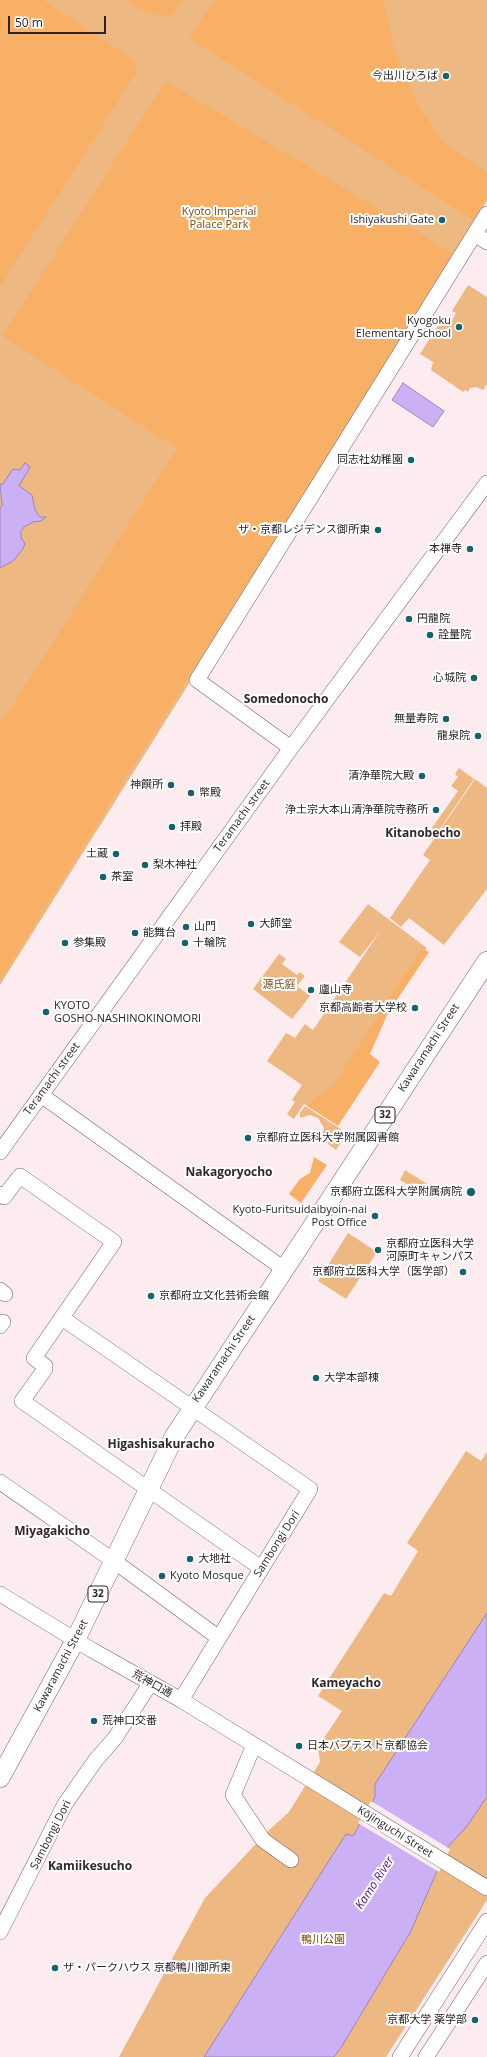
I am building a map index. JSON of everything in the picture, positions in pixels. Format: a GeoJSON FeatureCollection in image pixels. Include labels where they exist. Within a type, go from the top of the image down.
{"type":"FeatureCollection","features":[{"type":"Feature","properties":{"kind":"main road","name":"Kawaramachi Street"},"geometry":{"type":"LineString","coordinates":[[0,1778],[75,1640],[174,1437],[487,961]]}},
{"type":"Feature","properties":{"kind":"street"},"geometry":{"type":"LineString","coordinates":[[291,748],[197,680],[481,238],[487,214]]}},
{"type":"Feature","properties":{"kind":"street","name":"Teramachi street"},"geometry":{"type":"LineString","coordinates":[[0,1152],[291,748],[484,492]]}},
{"type":"Feature","properties":{"kind":"street"},"geometry":{"type":"LineString","coordinates":[[41,1095],[284,1269]]}},
{"type":"Feature","properties":{"kind":"street"},"geometry":{"type":"LineString","coordinates":[[0,1194],[4,1197],[20,1176],[114,1242],[34,1358],[45,1366],[45,1369],[22,1401],[262,1568]]}},
{"type":"Feature","properties":{"kind":"street"},"geometry":{"type":"LineString","coordinates":[[62,1318],[191,1409]]}},
{"type":"Feature","properties":{"kind":"street","name":"Sambongi Dori"},"geometry":{"type":"LineString","coordinates":[[181,1700],[310,1489],[191,1409]]}},
{"type":"Feature","properties":{"kind":"street"},"geometry":{"type":"LineString","coordinates":[[0,1482],[114,1561],[219,1638]]}},
{"type":"Feature","properties":{"kind":"street","name":"荒神口通"},"geometry":{"type":"LineString","coordinates":[[0,1594],[150,1684],[181,1700],[304,1776]]}},
{"type":"Feature","properties":{"kind":"street","name":"Sambongi Dori"},"geometry":{"type":"LineString","coordinates":[[0,1932],[65,1804],[95,1762],[115,1738],[150,1684]]}},
{"type":"Feature","properties":{"kind":"street"},"geometry":{"type":"LineString","coordinates":[[254,1745],[233,1795],[263,1840],[291,1860]]}},
{"type":"Feature","properties":{"kind":"street","name":"Kōjinguchi Street"},"geometry":{"type":"LineString","coordinates":[[304,1776],[487,1888]]}},
{"type":"Feature","properties":{"kind":"street"},"geometry":{"type":"LineString","coordinates":[[400,2057],[487,1921]]}},
{"type":"Feature","properties":{"kind":"street"},"geometry":{"type":"LineString","coordinates":[[426,2057],[487,1963]]}},
{"type":"Feature","properties":{"kind":"green space","name":"Kyoto Imperial Palace Park"},"geometry":{"type":"Polygon","coordinates":[[[0,0],[487,0],[487,201],[190,682],[0,985],[0,0]]]}},
{"type":"Feature","properties":{"kind":"green space"},"geometry":{"type":"Polygon","coordinates":[[[0,0],[43,0],[132,58],[136,73],[0,287],[0,0]]]}},
{"type":"Feature","properties":{"kind":"green space"},"geometry":{"type":"Polygon","coordinates":[[[125,0],[181,0],[170,18],[137,8],[125,0]]]}},
{"type":"Feature","properties":{"kind":"green space"},"geometry":{"type":"Polygon","coordinates":[[[214,0],[385,0],[384,4],[394,49],[417,103],[444,143],[487,172],[487,197],[473,220],[189,38],[214,0]]]}},
{"type":"Feature","properties":{"kind":"green space"},"geometry":{"type":"Polygon","coordinates":[[[166,81],[453,253],[0,980],[0,725],[177,448],[2,336],[166,81]]]}},
{"type":"Feature","properties":{"kind":"green space"},"geometry":{"type":"Polygon","coordinates":[[[468,285],[487,297],[487,384],[483,390],[476,387],[470,388],[468,392],[465,390],[463,392],[431,370],[433,362],[420,354],[437,327],[448,320],[451,322],[456,313],[452,311],[468,285]]]}},
{"type":"Feature","properties":{"kind":"green space"},"geometry":{"type":"Polygon","coordinates":[[[459,768],[474,779],[433,839],[427,835],[458,791],[451,786],[458,777],[455,774],[459,768]]]}},
{"type":"Feature","properties":{"kind":"green space"},"geometry":{"type":"Polygon","coordinates":[[[475,779],[487,788],[487,889],[444,945],[409,918],[401,927],[390,918],[430,860],[423,855],[475,779]]]}},
{"type":"Feature","properties":{"kind":"green space"},"geometry":{"type":"Polygon","coordinates":[[[368,904],[427,948],[320,1114],[304,1104],[294,1119],[287,1114],[295,1102],[292,1100],[302,1085],[267,1061],[286,1033],[295,1038],[305,1024],[313,1030],[381,930],[360,957],[339,942],[368,904]]]}},
{"type":"Feature","properties":{"kind":"green space"},"geometry":{"type":"Polygon","coordinates":[[[422,948],[429,952],[388,1013],[370,1054],[380,1062],[338,1126],[306,1105],[331,1088],[422,948]]]}},
{"type":"Feature","properties":{"kind":"green space","name":"源氏庭"},"geometry":{"type":"Polygon","coordinates":[[[279,954],[286,959],[282,964],[297,975],[300,972],[305,976],[297,986],[310,996],[292,1019],[253,989],[279,954]]]}},
{"type":"Feature","properties":{"kind":"green space"},"geometry":{"type":"Polygon","coordinates":[[[305,1106],[347,1133],[336,1150],[328,1144],[329,1141],[326,1143],[321,1140],[324,1128],[318,1118],[310,1115],[300,1118],[300,1113],[305,1106]]]}},
{"type":"Feature","properties":{"kind":"green space"},"geometry":{"type":"Polygon","coordinates":[[[314,1157],[327,1165],[301,1203],[289,1194],[300,1179],[310,1173],[314,1157]]]}},
{"type":"Feature","properties":{"kind":"green space"},"geometry":{"type":"Polygon","coordinates":[[[405,1170],[432,1187],[426,1196],[400,1180],[405,1170]]]}},
{"type":"Feature","properties":{"kind":"green space"},"geometry":{"type":"Polygon","coordinates":[[[348,1233],[377,1252],[346,1299],[318,1281],[348,1233]]]}},
{"type":"Feature","properties":{"kind":"green space","name":"鴨川公園"},"geometry":{"type":"Polygon","coordinates":[[[466,1451],[481,1461],[487,1452],[487,1900],[386,2057],[119,2057],[205,1898],[267,1832],[289,1812],[320,1762],[318,1747],[342,1711],[318,1696],[384,1593],[391,1596],[418,1551],[407,1543],[466,1451]]]}},
{"type":"Feature","properties":{"kind":"water"},"geometry":{"type":"Polygon","coordinates":[[[403,383],[444,411],[433,427],[392,400],[403,383]]]}},
{"type":"Feature","properties":{"kind":"water"},"geometry":{"type":"Polygon","coordinates":[[[25,463],[30,467],[19,486],[32,495],[35,510],[40,517],[46,517],[41,521],[33,522],[24,527],[21,531],[21,537],[25,544],[22,550],[13,561],[0,568],[0,508],[2,506],[0,484],[2,485],[13,469],[20,470],[25,463]]]}},
{"type":"Feature","properties":{"kind":"water","name":"Kamo River"},"geometry":{"type":"Polygon","coordinates":[[[487,1613],[487,1797],[467,1826],[447,1848],[411,1931],[342,2046],[334,2057],[204,2057],[346,1834],[353,1836],[375,1797],[375,1784],[487,1613]]]}},
{"type":"Feature","properties":{"kind":"pier"},"geometry":{"type":"Polygon","coordinates":[[[371,1801],[450,1849],[439,1872],[358,1823],[371,1801]]]}},
{"type":"Feature","properties":{"kind":"place","name":"今出川ひろば"},"geometry":{"type":"Point","coordinates":[446,76]}},
{"type":"Feature","properties":{"kind":"place","name":"Ishiyakushi Gate"},"geometry":{"type":"Point","coordinates":[442,220]}},
{"type":"Feature","properties":{"kind":"place","name":"Kyogoku Elementary School"},"geometry":{"type":"Point","coordinates":[459,327]}},
{"type":"Feature","properties":{"kind":"place","name":"同志社幼稚園"},"geometry":{"type":"Point","coordinates":[411,460]}},
{"type":"Feature","properties":{"kind":"place","name":"ザ・京都レジデンス御所東"},"geometry":{"type":"Point","coordinates":[378,530]}},
{"type":"Feature","properties":{"kind":"place","name":"本禅寺"},"geometry":{"type":"Point","coordinates":[470,549]}},
{"type":"Feature","properties":{"kind":"place","name":"円龍院"},"geometry":{"type":"Point","coordinates":[409,619]}},
{"type":"Feature","properties":{"kind":"place","name":"詮量院"},"geometry":{"type":"Point","coordinates":[430,635]}},
{"type":"Feature","properties":{"kind":"place","name":"心城院"},"geometry":{"type":"Point","coordinates":[474,678]}},
{"type":"Feature","properties":{"kind":"place","name":"無量寿院"},"geometry":{"type":"Point","coordinates":[446,719]}},
{"type":"Feature","properties":{"kind":"place","name":"龍泉院"},"geometry":{"type":"Point","coordinates":[478,736]}},
{"type":"Feature","properties":{"kind":"place","name":"清浄華院大殿"},"geometry":{"type":"Point","coordinates":[422,776]}},
{"type":"Feature","properties":{"kind":"place","name":"神饌所"},"geometry":{"type":"Point","coordinates":[171,785]}},
{"type":"Feature","properties":{"kind":"place","name":"幣殿"},"geometry":{"type":"Point","coordinates":[191,793]}},
{"type":"Feature","properties":{"kind":"place","name":"浄土宗大本山清浄華院寺務所"},"geometry":{"type":"Point","coordinates":[436,810]}},
{"type":"Feature","properties":{"kind":"place","name":"拝殿"},"geometry":{"type":"Point","coordinates":[172,827]}},
{"type":"Feature","properties":{"kind":"place","name":"土蔵"},"geometry":{"type":"Point","coordinates":[116,854]}},
{"type":"Feature","properties":{"kind":"place","name":"梨木神社"},"geometry":{"type":"Point","coordinates":[145,865]}},
{"type":"Feature","properties":{"kind":"place","name":"茶室"},"geometry":{"type":"Point","coordinates":[103,877]}},
{"type":"Feature","properties":{"kind":"place","name":"大師堂"},"geometry":{"type":"Point","coordinates":[251,924]}},
{"type":"Feature","properties":{"kind":"place","name":"山門"},"geometry":{"type":"Point","coordinates":[186,927]}},
{"type":"Feature","properties":{"kind":"place","name":"能舞台"},"geometry":{"type":"Point","coordinates":[135,933]}},
{"type":"Feature","properties":{"kind":"place","name":"参集殿"},"geometry":{"type":"Point","coordinates":[65,943]}},
{"type":"Feature","properties":{"kind":"place","name":"十輪院"},"geometry":{"type":"Point","coordinates":[185,943]}},
{"type":"Feature","properties":{"kind":"place","name":"廬山寺"},"geometry":{"type":"Point","coordinates":[311,990]}},
{"type":"Feature","properties":{"kind":"place","name":"京都高齢者大学校"},"geometry":{"type":"Point","coordinates":[415,1008]}},
{"type":"Feature","properties":{"kind":"place","name":"KYOTO GOSHO-NASHINOKINOMORI"},"geometry":{"type":"Point","coordinates":[46,1012]}},
{"type":"Feature","properties":{"kind":"place","name":"京都府立医科大学附属図書館"},"geometry":{"type":"Point","coordinates":[248,1138]}},
{"type":"Feature","properties":{"kind":"place","name":"京都府立医科大学附属病院"},"geometry":{"type":"Point","coordinates":[471,1192]}},
{"type":"Feature","properties":{"kind":"place","name":"Kyoto-Furitsuidaibyoin-nai Post Office"},"geometry":{"type":"Point","coordinates":[375,1216]}},
{"type":"Feature","properties":{"kind":"place","name":"京都府立医科大学 河原町キャンパス"},"geometry":{"type":"Point","coordinates":[378,1250]}},
{"type":"Feature","properties":{"kind":"place","name":"京都府立医科大学（医学部）"},"geometry":{"type":"Point","coordinates":[463,1272]}},
{"type":"Feature","properties":{"kind":"place","name":"京都府立文化芸術会館"},"geometry":{"type":"Point","coordinates":[151,1296]}},
{"type":"Feature","properties":{"kind":"place","name":"大学本部棟"},"geometry":{"type":"Point","coordinates":[316,1378]}},
{"type":"Feature","properties":{"kind":"place","name":"大地社"},"geometry":{"type":"Point","coordinates":[190,1559]}},
{"type":"Feature","properties":{"kind":"place","name":"Kyoto Mosque"},"geometry":{"type":"Point","coordinates":[162,1576]}},
{"type":"Feature","properties":{"kind":"place","name":"荒神口交番"},"geometry":{"type":"Point","coordinates":[94,1721]}},
{"type":"Feature","properties":{"kind":"place","name":"日本バプテスト京都協会"},"geometry":{"type":"Point","coordinates":[299,1746]}},
{"type":"Feature","properties":{"kind":"place","name":"ザ・パークハウス 京都鴨川御所東"},"geometry":{"type":"Point","coordinates":[55,1968]}},
{"type":"Feature","properties":{"kind":"place","name":"京都大学 薬学部"},"geometry":{"type":"Point","coordinates":[475,2020]}},
{"type":"Feature","properties":{"kind":"district","name":"Somedonocho"},"geometry":{"type":"Point","coordinates":[286,700]}},
{"type":"Feature","properties":{"kind":"district","name":"Kitanobecho"},"geometry":{"type":"Point","coordinates":[423,834]}},
{"type":"Feature","properties":{"kind":"district","name":"Nakagoryocho"},"geometry":{"type":"Point","coordinates":[229,1173]}},
{"type":"Feature","properties":{"kind":"district","name":"Higashisakuracho"},"geometry":{"type":"Point","coordinates":[161,1445]}},
{"type":"Feature","properties":{"kind":"district","name":"Miyagakicho"},"geometry":{"type":"Point","coordinates":[52,1532]}},
{"type":"Feature","properties":{"kind":"district","name":"Kameyacho"},"geometry":{"type":"Point","coordinates":[346,1684]}},
{"type":"Feature","properties":{"kind":"district","name":"Kamiikesucho"},"geometry":{"type":"Point","coordinates":[90,1867]}}]}
